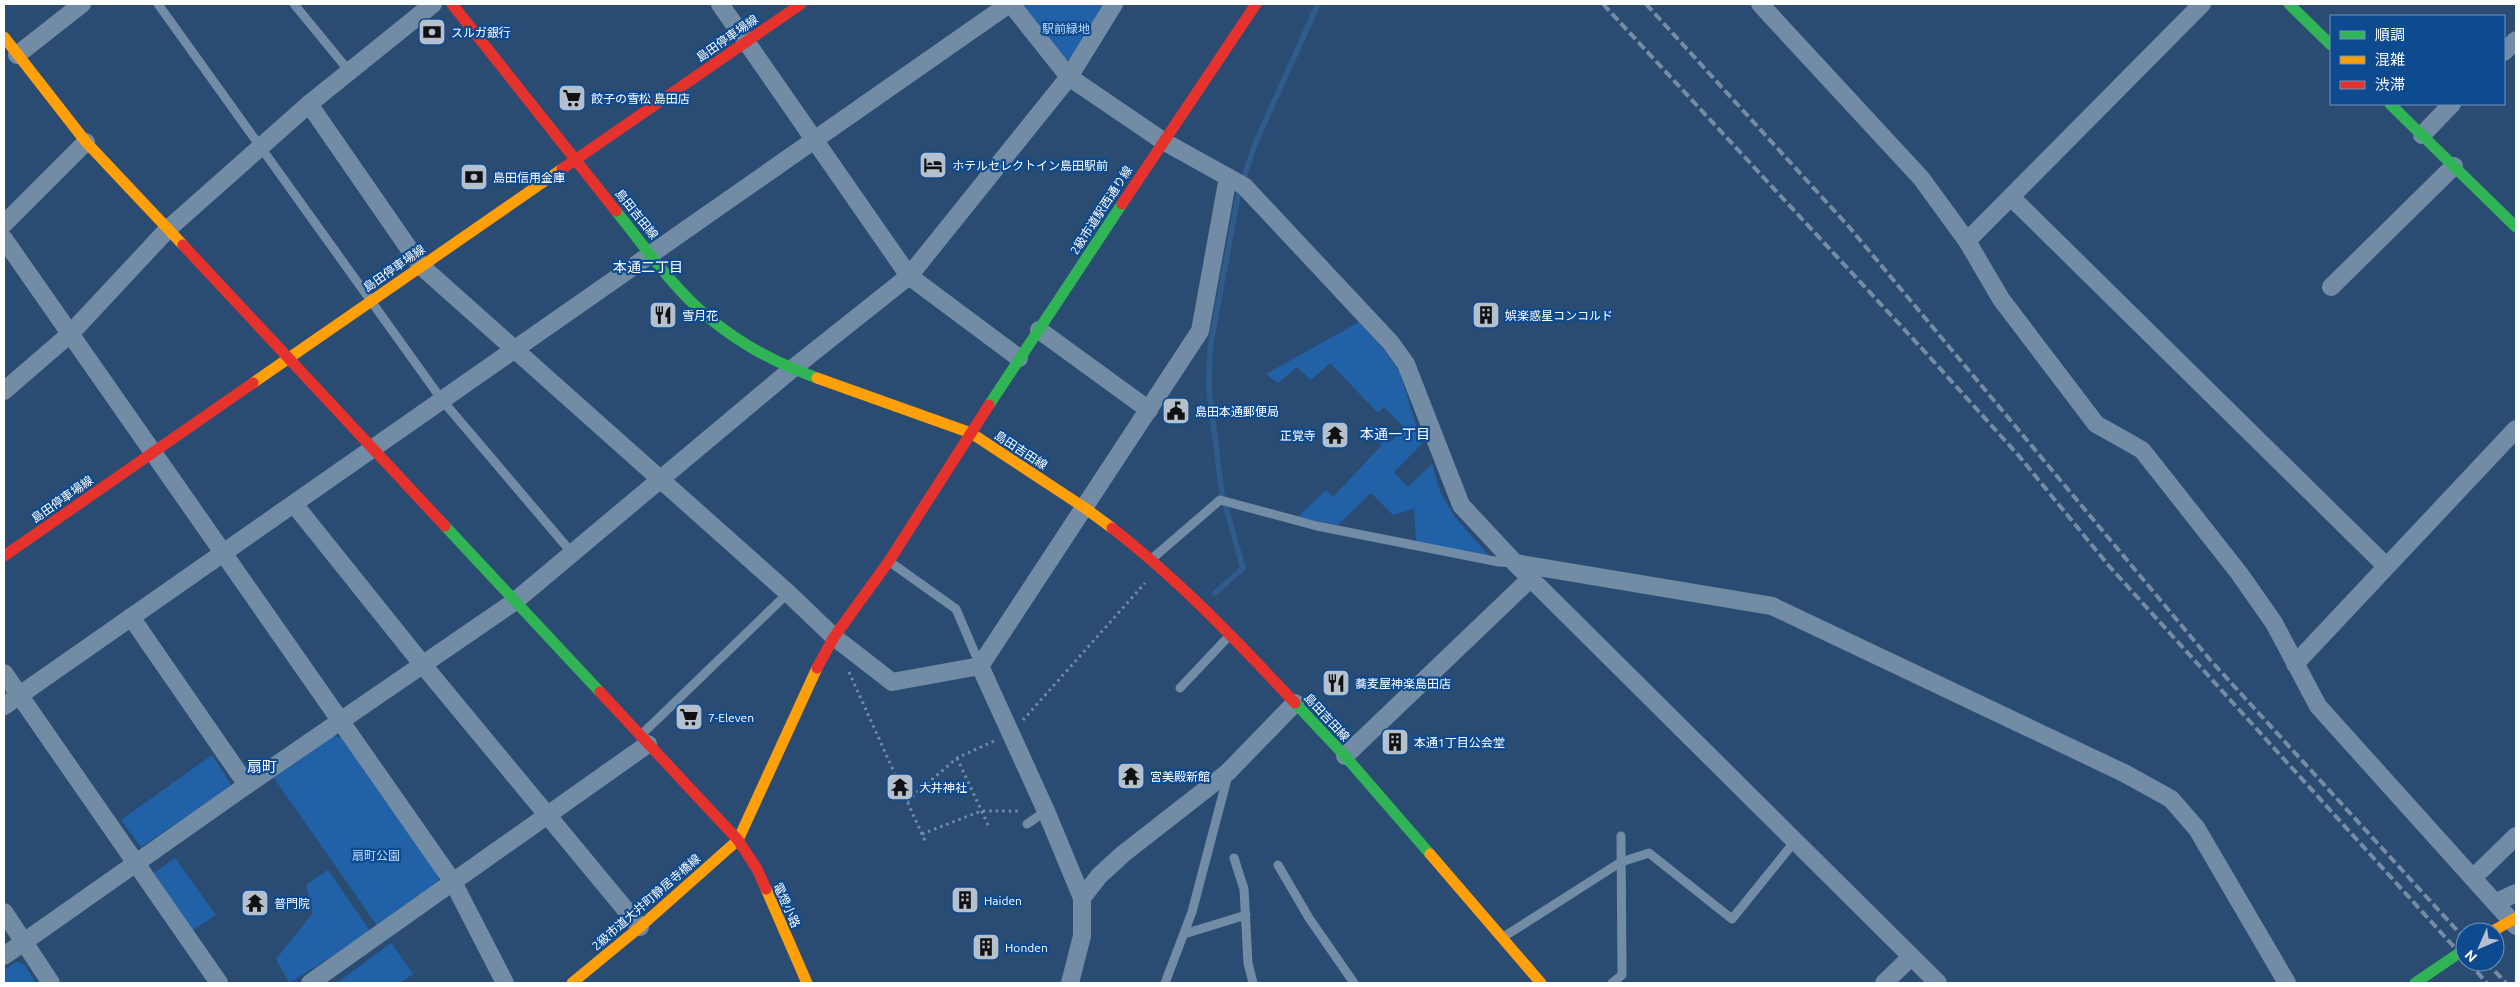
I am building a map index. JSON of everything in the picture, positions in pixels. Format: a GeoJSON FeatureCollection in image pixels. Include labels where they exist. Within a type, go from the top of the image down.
{"type":"FeatureCollection","features":[{"type":"Feature","properties":{"kind":"street"},"geometry":{"type":"LineString","coordinates":[[17,54],[82,4]]}},
{"type":"Feature","properties":{"kind":"street"},"geometry":{"type":"LineString","coordinates":[[4,391],[70,334],[168,229],[260,146],[349,71],[433,4]]}},
{"type":"Feature","properties":{"kind":"street","name":"島田吉田線"},"geometry":{"type":"LineString","coordinates":[[452,4],[651,254],[676,284],[708,317],[752,348],[792,369],[971,433],[1085,508],[1156,562],[1231,634],[1345,756],[1541,983]]}},
{"type":"Feature","properties":{"kind":"street"},"geometry":{"type":"LineString","coordinates":[[720,4],[909,276],[1020,358]]}},
{"type":"Feature","properties":{"kind":"street","name":"島田停車場線"},"geometry":{"type":"LineString","coordinates":[[4,556],[801,4]]}},
{"type":"Feature","properties":{"kind":"street"},"geometry":{"type":"LineString","coordinates":[[4,706],[1011,4],[1069,77],[1163,141],[1244,186],[1391,343],[1406,364],[1461,505],[1516,563],[1938,983]]}},
{"type":"Feature","properties":{"kind":"street"},"geometry":{"type":"LineString","coordinates":[[4,956],[247,785],[514,602],[792,369],[909,276],[1069,77],[1114,4]]}},
{"type":"Feature","properties":{"kind":"street","name":"2級市道駅西通り線"},"geometry":{"type":"LineString","coordinates":[[738,840],[817,668],[834,637],[889,561],[1038,330],[1256,4]]}},
{"type":"Feature","properties":{"kind":"street"},"geometry":{"type":"LineString","coordinates":[[1760,4],[1921,178],[1967,241],[2001,299],[2096,424],[2142,450],[2239,573],[2274,622],[2318,706],[2474,877],[2516,926]]}},
{"type":"Feature","properties":{"kind":"street"},"geometry":{"type":"LineString","coordinates":[[1967,241],[2012,198],[2202,4]]}},
{"type":"Feature","properties":{"kind":"street"},"geometry":{"type":"LineString","coordinates":[[2289,4],[2330,44]]}},
{"type":"Feature","properties":{"kind":"street","name":"電燈小路"},"geometry":{"type":"LineString","coordinates":[[4,37],[86,142],[738,840],[757,870],[807,983]]}},
{"type":"Feature","properties":{"kind":"street"},"geometry":{"type":"LineString","coordinates":[[2505,51],[2516,40]]}},
{"type":"Feature","properties":{"kind":"street"},"geometry":{"type":"LineString","coordinates":[[310,104],[421,266],[788,593],[834,637],[892,682],[980,666],[1200,331],[1228,177]]}},
{"type":"Feature","properties":{"kind":"street"},"geometry":{"type":"LineString","coordinates":[[2391,105],[2516,227]]}},
{"type":"Feature","properties":{"kind":"street"},"geometry":{"type":"LineString","coordinates":[[2422,135],[2451,105]]}},
{"type":"Feature","properties":{"kind":"street"},"geometry":{"type":"LineString","coordinates":[[4,224],[86,142]]}},
{"type":"Feature","properties":{"kind":"street"},"geometry":{"type":"LineString","coordinates":[[2331,287],[2454,166]]}},
{"type":"Feature","properties":{"kind":"street"},"geometry":{"type":"LineString","coordinates":[[2012,198],[2386,566]]}},
{"type":"Feature","properties":{"kind":"street"},"geometry":{"type":"LineString","coordinates":[[4,239],[453,882],[505,983]]}},
{"type":"Feature","properties":{"kind":"street"},"geometry":{"type":"LineString","coordinates":[[1038,330],[1149,410]]}},
{"type":"Feature","properties":{"kind":"street"},"geometry":{"type":"LineString","coordinates":[[2295,664],[2516,429]]}},
{"type":"Feature","properties":{"kind":"street"},"geometry":{"type":"LineString","coordinates":[[294,504],[423,665],[640,927]]}},
{"type":"Feature","properties":{"kind":"street"},"geometry":{"type":"LineString","coordinates":[[1516,563],[1772,606],[2124,773],[2171,799],[2197,829],[2287,983]]}},
{"type":"Feature","properties":{"kind":"street"},"geometry":{"type":"LineString","coordinates":[[1345,756],[1531,578]]}},
{"type":"Feature","properties":{"kind":"street"},"geometry":{"type":"LineString","coordinates":[[131,617],[247,785]]}},
{"type":"Feature","properties":{"kind":"street"},"geometry":{"type":"LineString","coordinates":[[980,666],[1046,810],[1082,898],[1082,936],[1070,983]]}},
{"type":"Feature","properties":{"kind":"street"},"geometry":{"type":"LineString","coordinates":[[4,672],[219,983]]}},
{"type":"Feature","properties":{"kind":"street"},"geometry":{"type":"LineString","coordinates":[[1082,898],[1099,876],[1123,854],[1228,772],[1295,703]]}},
{"type":"Feature","properties":{"kind":"street"},"geometry":{"type":"LineString","coordinates":[[310,983],[548,816],[644,740]]}},
{"type":"Feature","properties":{"kind":"street"},"geometry":{"type":"LineString","coordinates":[[2474,877],[2516,836]]}},
{"type":"Feature","properties":{"kind":"street","name":"2級市道大井町静居寺橋線"},"geometry":{"type":"LineString","coordinates":[[572,983],[640,927],[738,840]]}},
{"type":"Feature","properties":{"kind":"street"},"geometry":{"type":"LineString","coordinates":[[2496,902],[2516,893]]}},
{"type":"Feature","properties":{"kind":"street"},"geometry":{"type":"LineString","coordinates":[[4,912],[52,983]]}},
{"type":"Feature","properties":{"kind":"street"},"geometry":{"type":"LineString","coordinates":[[2505,924],[2516,918]]}},
{"type":"Feature","properties":{"kind":"street"},"geometry":{"type":"LineString","coordinates":[[2415,983],[2455,956]]}},
{"type":"Feature","properties":{"kind":"street"},"geometry":{"type":"LineString","coordinates":[[1884,983],[1911,957]]}},
{"type":"Feature","properties":{"kind":"lane"},"geometry":{"type":"LineString","coordinates":[[158,4],[442,400],[572,553]]}},
{"type":"Feature","properties":{"kind":"lane"},"geometry":{"type":"LineString","coordinates":[[294,4],[349,71]]}},
{"type":"Feature","properties":{"kind":"lane"},"geometry":{"type":"LineString","coordinates":[[1156,562],[1225,500],[1316,526],[1499,562],[1516,563]]}},
{"type":"Feature","properties":{"kind":"lane"},"geometry":{"type":"LineString","coordinates":[[889,561],[956,609],[980,666]]}},
{"type":"Feature","properties":{"kind":"lane"},"geometry":{"type":"LineString","coordinates":[[644,740],[788,593]]}},
{"type":"Feature","properties":{"kind":"lane"},"geometry":{"type":"LineString","coordinates":[[1180,688],[1231,634]]}},
{"type":"Feature","properties":{"kind":"lane"},"geometry":{"type":"LineString","coordinates":[[1165,983],[1184,934],[1228,772]]}},
{"type":"Feature","properties":{"kind":"lane"},"geometry":{"type":"LineString","coordinates":[[1027,824],[1046,810]]}},
{"type":"Feature","properties":{"kind":"lane"},"geometry":{"type":"LineString","coordinates":[[1612,983],[1622,975],[1621,836]]}},
{"type":"Feature","properties":{"kind":"lane"},"geometry":{"type":"LineString","coordinates":[[1502,938],[1621,862],[1649,853],[1732,919],[1795,841]]}},
{"type":"Feature","properties":{"kind":"lane"},"geometry":{"type":"LineString","coordinates":[[1234,858],[1244,889],[1248,963],[1253,983]]}},
{"type":"Feature","properties":{"kind":"lane"},"geometry":{"type":"LineString","coordinates":[[1278,865],[1309,918],[1354,983]]}},
{"type":"Feature","properties":{"kind":"lane"},"geometry":{"type":"LineString","coordinates":[[1184,934],[1246,915]]}},
{"type":"Feature","properties":{"kind":"path"},"geometry":{"type":"LineString","coordinates":[[907,801],[957,758],[1011,734],[1156,562]]}},
{"type":"Feature","properties":{"kind":"path"},"geometry":{"type":"LineString","coordinates":[[846,664],[925,841]]}},
{"type":"Feature","properties":{"kind":"path"},"geometry":{"type":"LineString","coordinates":[[957,758],[988,827]]}},
{"type":"Feature","properties":{"kind":"path"},"geometry":{"type":"LineString","coordinates":[[922,834],[981,811],[1020,811]]}},
{"type":"Feature","properties":{"kind":"green space","name":"駅前緑地"},"geometry":{"type":"Polygon","coordinates":[[[1022,4],[1109,4],[1075,58],[1060,60],[1022,4]]]}},
{"type":"Feature","properties":{"kind":"green space"},"geometry":{"type":"Polygon","coordinates":[[[1359,322],[1385,351],[1399,371],[1422,444],[1394,472],[1408,487],[1432,464],[1441,494],[1455,517],[1490,557],[1416,542],[1414,509],[1393,515],[1371,493],[1338,525],[1298,517],[1326,490],[1333,497],[1382,445],[1367,430],[1371,425],[1389,443],[1405,428],[1384,407],[1378,413],[1330,363],[1311,380],[1297,367],[1278,383],[1266,374],[1359,322]]]}},
{"type":"Feature","properties":{"kind":"green space","name":"扇町公園"},"geometry":{"type":"Polygon","coordinates":[[[334,736],[343,738],[437,872],[438,884],[378,927],[274,778],[334,736]]]}},
{"type":"Feature","properties":{"kind":"green space"},"geometry":{"type":"Polygon","coordinates":[[[212,755],[230,783],[230,788],[141,847],[121,820],[212,755]]]}},
{"type":"Feature","properties":{"kind":"green space"},"geometry":{"type":"Polygon","coordinates":[[[175,858],[216,915],[193,930],[154,873],[175,858]]]}},
{"type":"Feature","properties":{"kind":"green space"},"geometry":{"type":"Polygon","coordinates":[[[328,870],[371,932],[289,983],[276,959],[313,913],[306,885],[328,870]]]}},
{"type":"Feature","properties":{"kind":"green space"},"geometry":{"type":"Polygon","coordinates":[[[391,943],[413,974],[400,983],[337,983],[391,943]]]}},
{"type":"Feature","properties":{"kind":"green space"},"geometry":{"type":"Polygon","coordinates":[[[16,962],[24,964],[36,983],[4,983],[4,970],[16,962]]]}},
{"type":"Feature","properties":{"kind":"waterway"},"geometry":{"type":"LineString","coordinates":[[1215,593],[1243,568],[1222,494],[1209,389],[1210,348],[1238,196],[1255,144],[1318,4]]}},
{"type":"Feature","properties":{"kind":"railway"},"geometry":{"type":"LineString","coordinates":[[1603,4],[2019,456],[2109,566],[2455,948]]}},
{"type":"Feature","properties":{"kind":"railway"},"geometry":{"type":"LineString","coordinates":[[1646,4],[1850,228],[2212,662],[2455,928]]}},
{"type":"Feature","properties":{"kind":"railway"},"geometry":{"type":"LineString","coordinates":[[2477,972],[2487,983]]}},
{"type":"Feature","properties":{"kind":"railway"},"geometry":{"type":"LineString","coordinates":[[2496,972],[2506,983]]}},
{"type":"Feature","properties":{"kind":"traffic: fast"},"geometry":{"type":"LineString","coordinates":[[2289,4],[2330,44]]}},
{"type":"Feature","properties":{"kind":"traffic: fast"},"geometry":{"type":"LineString","coordinates":[[2391,105],[2516,227]]}},
{"type":"Feature","properties":{"kind":"traffic: fast"},"geometry":{"type":"LineString","coordinates":[[989,405],[1122,204]]}},
{"type":"Feature","properties":{"kind":"traffic: fast"},"geometry":{"type":"LineString","coordinates":[[616,211],[671,280],[720,327],[760,352],[817,378]]}},
{"type":"Feature","properties":{"kind":"traffic: fast"},"geometry":{"type":"LineString","coordinates":[[445,526],[600,692]]}},
{"type":"Feature","properties":{"kind":"traffic: fast"},"geometry":{"type":"LineString","coordinates":[[1295,703],[1345,756],[1430,854]]}},
{"type":"Feature","properties":{"kind":"traffic: fast"},"geometry":{"type":"LineString","coordinates":[[2415,983],[2455,956]]}},
{"type":"Feature","properties":{"kind":"traffic: slow"},"geometry":{"type":"LineString","coordinates":[[4,37],[86,142],[183,245]]}},
{"type":"Feature","properties":{"kind":"traffic: slow"},"geometry":{"type":"LineString","coordinates":[[253,383],[562,169]]}},
{"type":"Feature","properties":{"kind":"traffic: slow"},"geometry":{"type":"LineString","coordinates":[[817,378],[971,433],[1112,528]]}},
{"type":"Feature","properties":{"kind":"traffic: slow"},"geometry":{"type":"LineString","coordinates":[[572,983],[640,927],[738,840],[817,668]]}},
{"type":"Feature","properties":{"kind":"traffic: slow"},"geometry":{"type":"LineString","coordinates":[[1430,854],[1541,983]]}},
{"type":"Feature","properties":{"kind":"traffic: slow"},"geometry":{"type":"LineString","coordinates":[[766,889],[807,983]]}},
{"type":"Feature","properties":{"kind":"traffic: slow"},"geometry":{"type":"LineString","coordinates":[[2505,924],[2516,918]]}},
{"type":"Feature","properties":{"kind":"traffic: jam"},"geometry":{"type":"LineString","coordinates":[[452,4],[616,211]]}},
{"type":"Feature","properties":{"kind":"traffic: jam"},"geometry":{"type":"LineString","coordinates":[[562,169],[801,4]]}},
{"type":"Feature","properties":{"kind":"traffic: jam"},"geometry":{"type":"LineString","coordinates":[[1122,204],[1256,4]]}},
{"type":"Feature","properties":{"kind":"traffic: jam"},"geometry":{"type":"LineString","coordinates":[[183,245],[445,526]]}},
{"type":"Feature","properties":{"kind":"traffic: jam"},"geometry":{"type":"LineString","coordinates":[[4,556],[253,383]]}},
{"type":"Feature","properties":{"kind":"traffic: jam"},"geometry":{"type":"LineString","coordinates":[[817,668],[834,637],[889,561],[989,405]]}},
{"type":"Feature","properties":{"kind":"traffic: jam"},"geometry":{"type":"LineString","coordinates":[[1112,528],[1184,590],[1295,703]]}},
{"type":"Feature","properties":{"kind":"traffic: jam"},"geometry":{"type":"LineString","coordinates":[[600,692],[738,840],[757,869],[766,889]]}},
{"type":"Feature","properties":{"kind":"place","name":"スルガ銀行"},"geometry":{"type":"Point","coordinates":[432,32]}},
{"type":"Feature","properties":{"kind":"place","name":"餃子の雪松 島田店"},"geometry":{"type":"Point","coordinates":[572,98]}},
{"type":"Feature","properties":{"kind":"place","name":"ホテルセレクトイン島田駅前"},"geometry":{"type":"Point","coordinates":[933,165]}},
{"type":"Feature","properties":{"kind":"place","name":"島田信用金庫"},"geometry":{"type":"Point","coordinates":[474,177]}},
{"type":"Feature","properties":{"kind":"place","name":"雪月花"},"geometry":{"type":"Point","coordinates":[663,315]}},
{"type":"Feature","properties":{"kind":"place","name":"娯楽惑星コンコルド"},"geometry":{"type":"Point","coordinates":[1486,315]}},
{"type":"Feature","properties":{"kind":"place","name":"島田本通郵便局"},"geometry":{"type":"Point","coordinates":[1176,411]}},
{"type":"Feature","properties":{"kind":"place","name":"正覚寺"},"geometry":{"type":"Point","coordinates":[1335,435]}},
{"type":"Feature","properties":{"kind":"place","name":"蕎麦屋神楽島田店"},"geometry":{"type":"Point","coordinates":[1336,683]}},
{"type":"Feature","properties":{"kind":"place","name":"7-Eleven"},"geometry":{"type":"Point","coordinates":[689,717]}},
{"type":"Feature","properties":{"kind":"place","name":"本通1丁目公会堂"},"geometry":{"type":"Point","coordinates":[1395,742]}},
{"type":"Feature","properties":{"kind":"place","name":"宮美殿新館"},"geometry":{"type":"Point","coordinates":[1131,776]}},
{"type":"Feature","properties":{"kind":"place","name":"大井神社"},"geometry":{"type":"Point","coordinates":[900,787]}},
{"type":"Feature","properties":{"kind":"place","name":"Haiden"},"geometry":{"type":"Point","coordinates":[965,900]}},
{"type":"Feature","properties":{"kind":"place","name":"普門院"},"geometry":{"type":"Point","coordinates":[255,903]}},
{"type":"Feature","properties":{"kind":"place","name":"Honden"},"geometry":{"type":"Point","coordinates":[986,947]}},
{"type":"Feature","properties":{"kind":"district","name":"本通二丁目"},"geometry":{"type":"Point","coordinates":[648,267]}},
{"type":"Feature","properties":{"kind":"district","name":"本通一丁目"},"geometry":{"type":"Point","coordinates":[1395,434]}},
{"type":"Feature","properties":{"kind":"district","name":"扇町"},"geometry":{"type":"Point","coordinates":[262,766]}}]}
